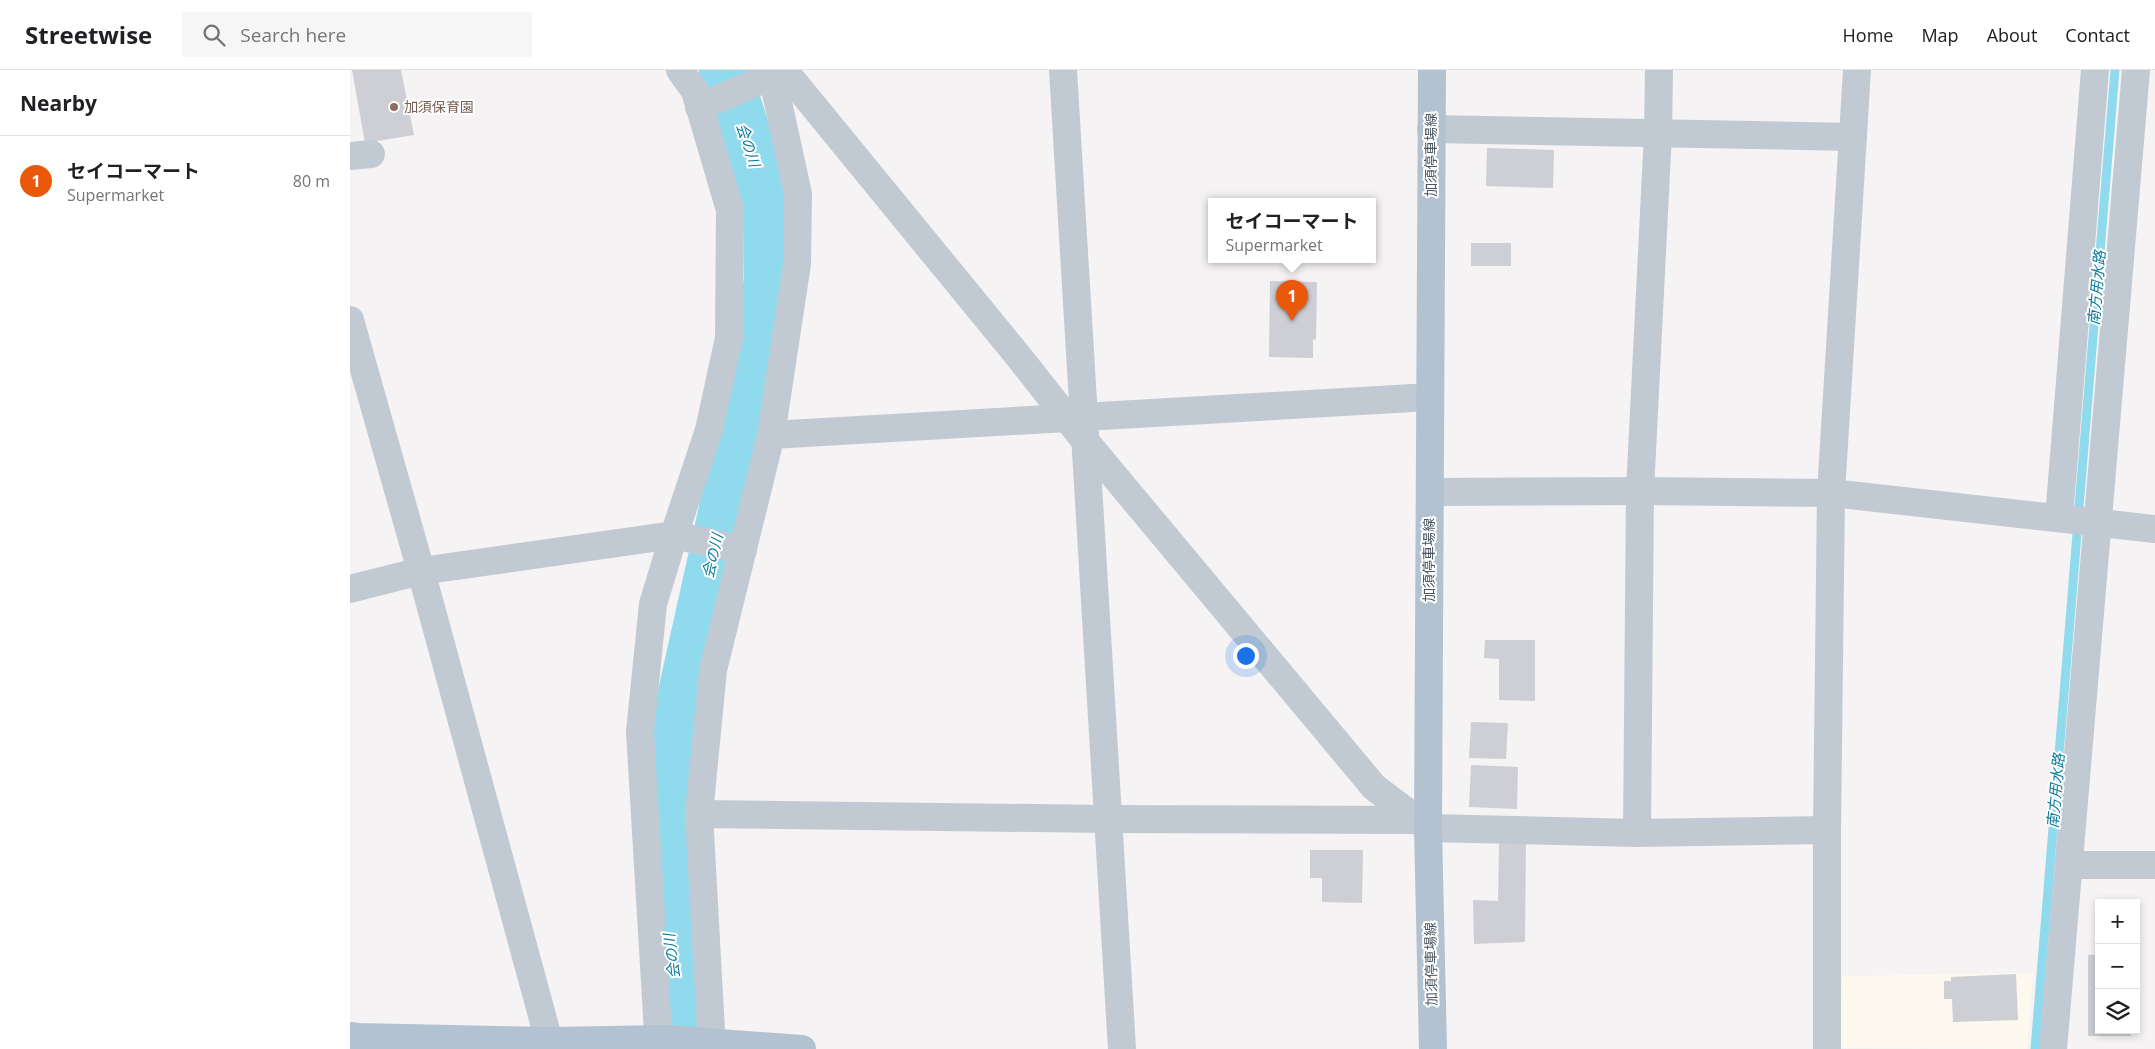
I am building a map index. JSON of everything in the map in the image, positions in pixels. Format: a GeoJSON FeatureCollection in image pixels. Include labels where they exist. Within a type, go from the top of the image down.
{"type":"FeatureCollection","features":[{"type":"Feature","properties":{"kind":"main road","name":"加須停車場線"},"geometry":{"type":"LineString","coordinates":[[1432,70],[1430,129],[1430,492],[1423,824],[1433,1049]]}},
{"type":"Feature","properties":{"kind":"main road"},"geometry":{"type":"LineString","coordinates":[[350,1036],[358,1038],[661,1043],[802,1049]]}},
{"type":"Feature","properties":{"kind":"street"},"geometry":{"type":"LineString","coordinates":[[661,1043],[640,732],[653,604],[709,430],[729,338],[730,210],[695,91],[680,70]]}},
{"type":"Feature","properties":{"kind":"street"},"geometry":{"type":"LineString","coordinates":[[1063,70],[1079,426],[1109,819],[1122,1049]]}},
{"type":"Feature","properties":{"kind":"street"},"geometry":{"type":"LineString","coordinates":[[1637,833],[1640,491],[1660,70]]}},
{"type":"Feature","properties":{"kind":"street"},"geometry":{"type":"LineString","coordinates":[[1827,1049],[1827,830],[1831,493],[1857,70]]}},
{"type":"Feature","properties":{"kind":"street"},"geometry":{"type":"LineString","coordinates":[[2059,518],[2095,70]]}},
{"type":"Feature","properties":{"kind":"street"},"geometry":{"type":"LineString","coordinates":[[2053,1049],[2136,70]]}},
{"type":"Feature","properties":{"kind":"street"},"geometry":{"type":"LineString","coordinates":[[699,107],[776,72]]}},
{"type":"Feature","properties":{"kind":"street"},"geometry":{"type":"LineString","coordinates":[[776,72],[1079,426],[1374,787],[1423,824]]}},
{"type":"Feature","properties":{"kind":"street"},"geometry":{"type":"LineString","coordinates":[[709,1045],[699,814],[713,670],[771,435],[798,264],[798,194],[776,72]]}},
{"type":"Feature","properties":{"kind":"street"},"geometry":{"type":"LineString","coordinates":[[1430,129],[1853,137]]}},
{"type":"Feature","properties":{"kind":"street"},"geometry":{"type":"LineString","coordinates":[[350,320],[421,571],[549,1041]]}},
{"type":"Feature","properties":{"kind":"street"},"geometry":{"type":"LineString","coordinates":[[771,435],[1079,426],[1430,397]]}},
{"type":"Feature","properties":{"kind":"street"},"geometry":{"type":"LineString","coordinates":[[1430,492],[1640,491],[1831,493],[2155,529]]}},
{"type":"Feature","properties":{"kind":"street"},"geometry":{"type":"LineString","coordinates":[[350,589],[421,571],[674,535],[743,550]]}},
{"type":"Feature","properties":{"kind":"street"},"geometry":{"type":"LineString","coordinates":[[699,814],[1423,824],[1637,833],[1827,830]]}},
{"type":"Feature","properties":{"kind":"street"},"geometry":{"type":"LineString","coordinates":[[2070,865],[2155,864]]}},
{"type":"Feature","properties":{"kind":"shaded area"},"geometry":{"type":"Polygon","coordinates":[[[2033,973],[2027,1049],[1840,1048],[1842,976],[2033,973]]]}},
{"type":"Feature","properties":{"kind":"building"},"geometry":{"type":"Polygon","coordinates":[[[352,70],[401,70],[414,135],[365,143],[352,70]]]}},
{"type":"Feature","properties":{"kind":"building"},"geometry":{"type":"Polygon","coordinates":[[[1487,148],[1554,150],[1553,188],[1486,186],[1487,148]]]}},
{"type":"Feature","properties":{"kind":"building"},"geometry":{"type":"Polygon","coordinates":[[[1471,243],[1511,243],[1511,266],[1471,266],[1471,243]]]}},
{"type":"Feature","properties":{"kind":"building"},"geometry":{"type":"Polygon","coordinates":[[[1270,281],[1317,282],[1316,340],[1313,339],[1313,358],[1269,357],[1270,281]]]}},
{"type":"Feature","properties":{"kind":"building"},"geometry":{"type":"Polygon","coordinates":[[[1485,640],[1535,640],[1535,701],[1499,700],[1499,659],[1484,658],[1485,640]]]}},
{"type":"Feature","properties":{"kind":"building"},"geometry":{"type":"Polygon","coordinates":[[[1471,722],[1508,723],[1506,759],[1469,758],[1471,722]]]}},
{"type":"Feature","properties":{"kind":"building"},"geometry":{"type":"Polygon","coordinates":[[[1471,765],[1518,767],[1517,809],[1469,807],[1471,765]]]}},
{"type":"Feature","properties":{"kind":"building"},"geometry":{"type":"Polygon","coordinates":[[[1499,842],[1526,842],[1525,942],[1474,944],[1473,900],[1498,901],[1499,842]]]}},
{"type":"Feature","properties":{"kind":"building"},"geometry":{"type":"Polygon","coordinates":[[[1310,850],[1363,850],[1362,903],[1322,902],[1322,878],[1310,878],[1310,850]]]}},
{"type":"Feature","properties":{"kind":"building"},"geometry":{"type":"Polygon","coordinates":[[[2088,955],[2095,955],[2095,1034],[2131,1034],[2131,1036],[2088,1036],[2088,955]]]}},
{"type":"Feature","properties":{"kind":"building"},"geometry":{"type":"Polygon","coordinates":[[[2016,974],[2018,1020],[1953,1022],[1952,999],[1944,999],[1944,981],[1951,981],[1951,977],[2016,974]]]}},
{"type":"Feature","properties":{"kind":"waterway","name":"会の川"},"geometry":{"type":"LineString","coordinates":[[684,1049],[668,919],[677,720],[733,468],[769,281],[768,205],[729,80],[724,70]]}},
{"type":"Feature","properties":{"kind":"waterway","name":"南方用水路"},"geometry":{"type":"LineString","coordinates":[[2079,507],[2115,70]]}},
{"type":"Feature","properties":{"kind":"waterway","name":"南方用水路"},"geometry":{"type":"LineString","coordinates":[[2035,1049],[2077,534]]}},
{"type":"Feature","properties":{"kind":"place","name":"加須保育園"},"geometry":{"type":"Point","coordinates":[394,107]}},
{"type":"Feature","properties":{"kind":"place","name":"セイコーマート"},"geometry":{"type":"Point","coordinates":[1292,321]}}]}
